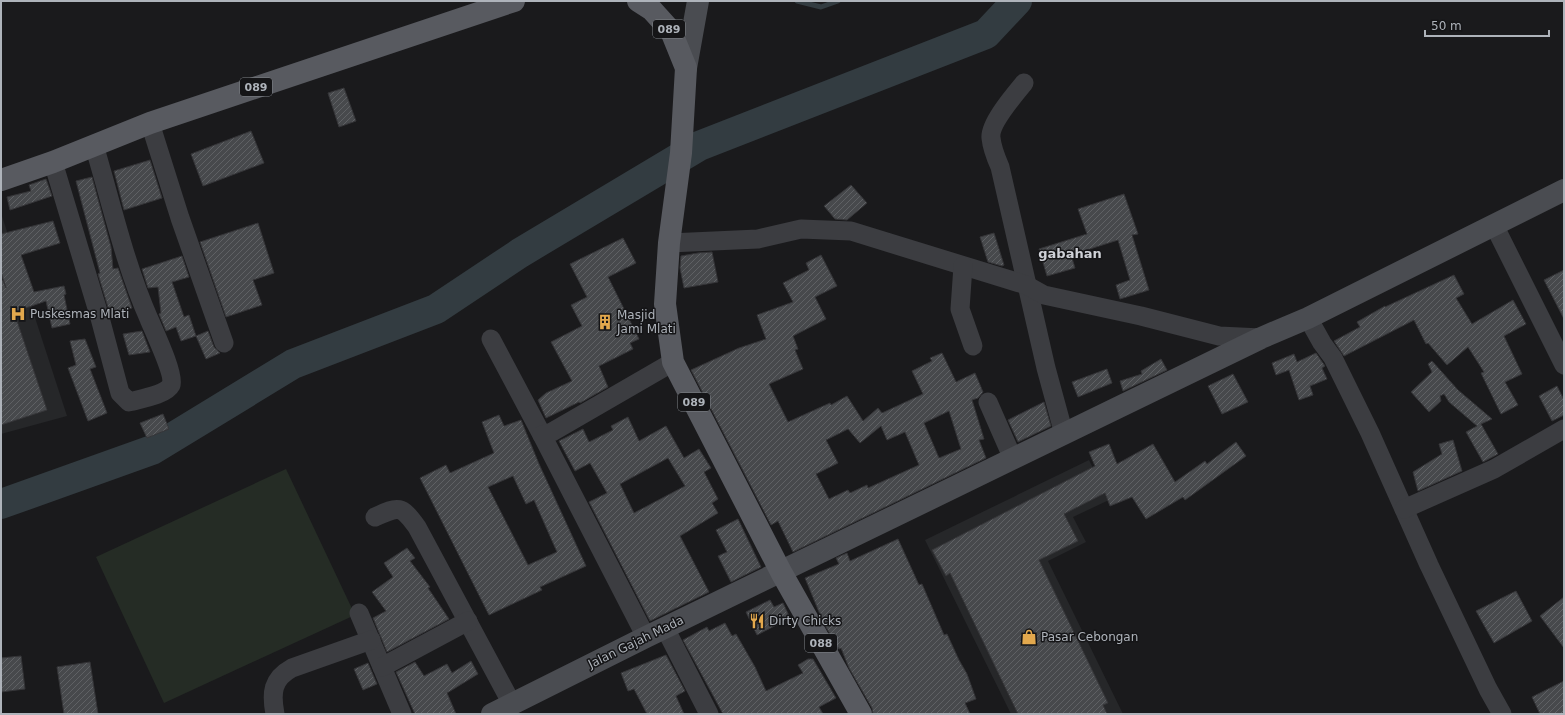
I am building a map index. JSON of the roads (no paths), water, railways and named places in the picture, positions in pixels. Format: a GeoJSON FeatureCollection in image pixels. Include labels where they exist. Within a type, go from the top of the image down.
{"type":"FeatureCollection","features":[{"type":"Feature","properties":{"kind":"main road","name":"089"},"geometry":{"type":"LineString","coordinates":[[1,180],[53,162],[150,123],[514,1]]}},
{"type":"Feature","properties":{"kind":"main road","name":"089"},"geometry":{"type":"LineString","coordinates":[[638,1],[652,10],[671,32],[686,68],[682,153],[669,243],[665,304],[673,362],[781,572]]}},
{"type":"Feature","properties":{"kind":"main road"},"geometry":{"type":"LineString","coordinates":[[686,68],[698,1]]}},
{"type":"Feature","properties":{"kind":"main road","name":"Jalan Gajah Mada"},"geometry":{"type":"LineString","coordinates":[[492,714],[655,632],[1261,338],[1308,318],[1564,190]]}},
{"type":"Feature","properties":{"kind":"main road","name":"088"},"geometry":{"type":"LineString","coordinates":[[781,572],[861,714]]}},
{"type":"Feature","properties":{"kind":"street"},"geometry":{"type":"LineString","coordinates":[[1024,83],[998,116],[990,136],[994,154],[1000,167],[1026,285],[1064,434]]}},
{"type":"Feature","properties":{"kind":"street"},"geometry":{"type":"LineString","coordinates":[[150,123],[180,218],[224,343]]}},
{"type":"Feature","properties":{"kind":"street"},"geometry":{"type":"LineString","coordinates":[[53,162],[100,318],[120,393],[129,402],[163,392],[170,386],[172,381],[171,375],[147,314],[126,254],[94,145]]}},
{"type":"Feature","properties":{"kind":"street"},"geometry":{"type":"LineString","coordinates":[[1494,225],[1564,364]]}},
{"type":"Feature","properties":{"kind":"street"},"geometry":{"type":"LineString","coordinates":[[669,243],[758,239],[801,229],[851,231],[1026,285],[1044,295],[1155,319],[1219,336],[1261,338]]}},
{"type":"Feature","properties":{"kind":"street"},"geometry":{"type":"LineString","coordinates":[[963,266],[960,309],[973,346]]}},
{"type":"Feature","properties":{"kind":"street"},"geometry":{"type":"LineString","coordinates":[[1308,318],[1332,358],[1370,433],[1428,565],[1488,689],[1502,714]]}},
{"type":"Feature","properties":{"kind":"street"},"geometry":{"type":"LineString","coordinates":[[491,339],[542,435],[655,632],[709,714]]}},
{"type":"Feature","properties":{"kind":"street"},"geometry":{"type":"LineString","coordinates":[[542,435],[552,432],[673,362]]}},
{"type":"Feature","properties":{"kind":"street"},"geometry":{"type":"LineString","coordinates":[[988,402],[1013,459]]}},
{"type":"Feature","properties":{"kind":"street"},"geometry":{"type":"LineString","coordinates":[[1404,509],[1494,468],[1564,429]]}},
{"type":"Feature","properties":{"kind":"street"},"geometry":{"type":"LineString","coordinates":[[375,517],[393,509],[403,511],[418,527],[512,704]]}},
{"type":"Feature","properties":{"kind":"street"},"geometry":{"type":"LineString","coordinates":[[359,613],[402,714]]}},
{"type":"Feature","properties":{"kind":"street"},"geometry":{"type":"LineString","coordinates":[[382,667],[468,621]]}},
{"type":"Feature","properties":{"kind":"street"},"geometry":{"type":"LineString","coordinates":[[275,714],[272,697],[278,680],[284,673],[292,668],[371,640]]}},
{"type":"Feature","properties":{"kind":"waterway"},"geometry":{"type":"LineString","coordinates":[[797,1],[821,7],[838,1]]}},
{"type":"Feature","properties":{"kind":"waterway"},"geometry":{"type":"LineString","coordinates":[[1,504],[152,450],[293,364],[436,309],[520,253],[699,146],[986,34],[1017,1]]}},
{"type":"Feature","properties":{"kind":"place","name":"Puskesmas Mlati"},"geometry":{"type":"Point","coordinates":[18,314]}},
{"type":"Feature","properties":{"kind":"place","name":"Masjid Jami Mlati"},"geometry":{"type":"Point","coordinates":[605,322]}},
{"type":"Feature","properties":{"kind":"place","name":"Dirty Chicks"},"geometry":{"type":"Point","coordinates":[757,621]}},
{"type":"Feature","properties":{"kind":"place","name":"Pasar Cebongan"},"geometry":{"type":"Point","coordinates":[1029,637]}},
{"type":"Feature","properties":{"kind":"district","name":"gabahan"},"geometry":{"type":"Point","coordinates":[1070,253]}}]}
